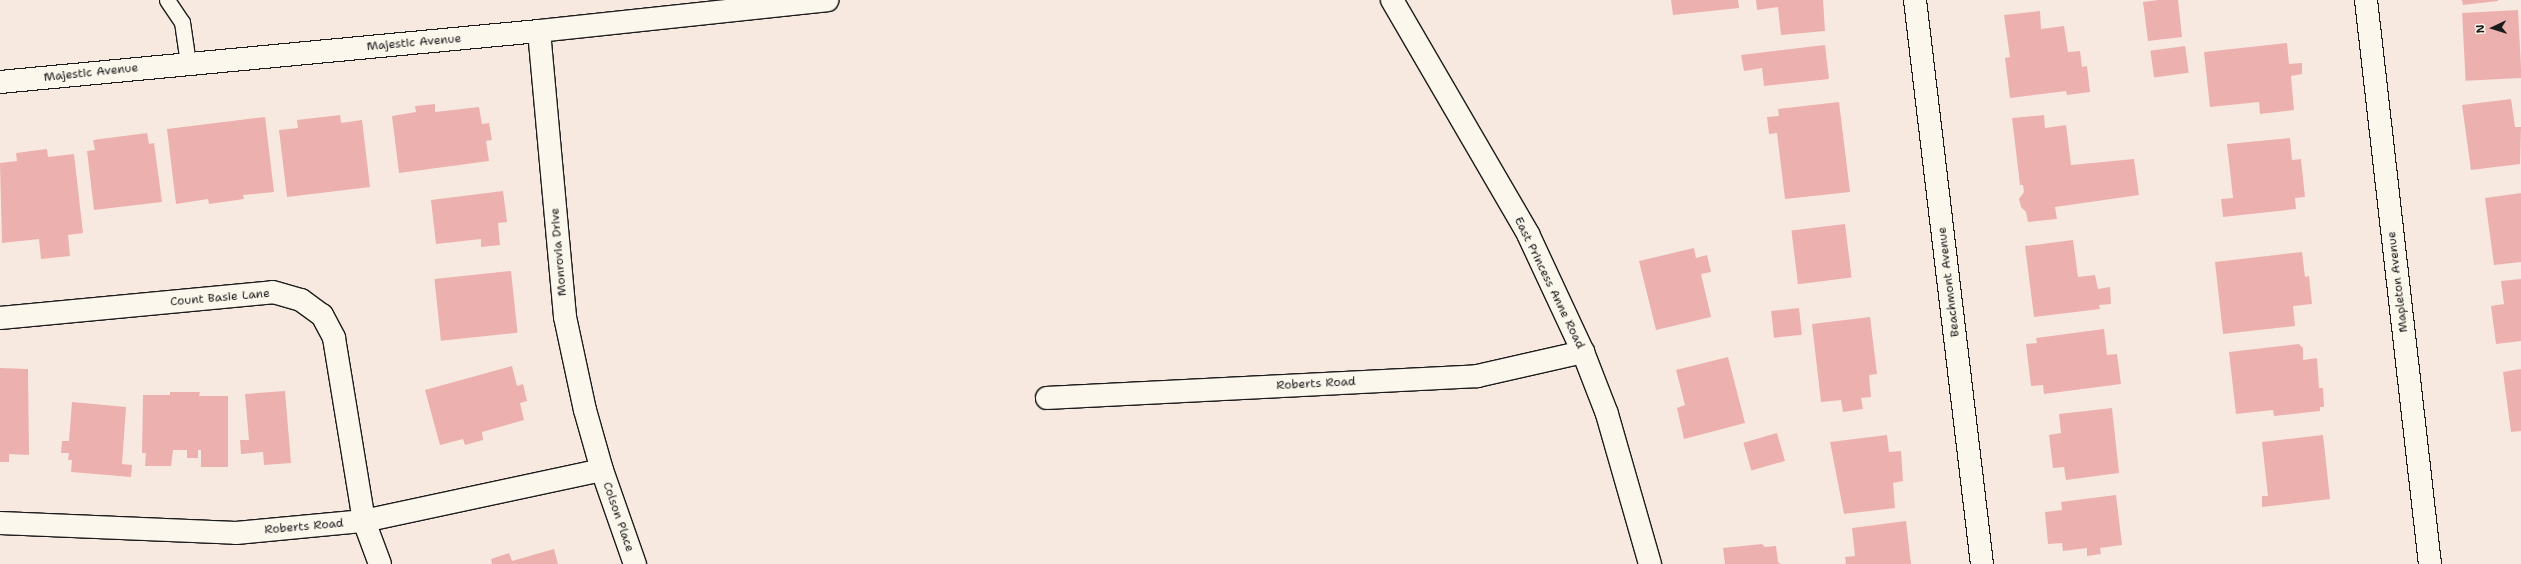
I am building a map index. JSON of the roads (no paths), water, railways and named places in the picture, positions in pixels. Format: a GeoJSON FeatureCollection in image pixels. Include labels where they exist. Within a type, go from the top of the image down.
{"type":"FeatureCollection","features":[{"type":"Feature","properties":{"kind":"street","name":"Majestic Avenue"},"geometry":{"type":"LineString","coordinates":[[0,82],[188,63],[539,31],[724,6],[827,0]]}},
{"type":"Feature","properties":{"kind":"street","name":"East Princess Anne Road"},"geometry":{"type":"LineString","coordinates":[[1392,0],[1528,234],[1583,352],[1607,414],[1650,564]]}},
{"type":"Feature","properties":{"kind":"street","name":"Beachmont Avenue"},"geometry":{"type":"LineString","coordinates":[[1915,0],[1982,564]]}},
{"type":"Feature","properties":{"kind":"street","name":"Mapleton Avenue"},"geometry":{"type":"LineString","coordinates":[[2366,0],[2430,564]]}},
{"type":"Feature","properties":{"kind":"street","name":"Monrovia Drive"},"geometry":{"type":"LineString","coordinates":[[539,31],[565,317],[585,410],[602,470]]}},
{"type":"Feature","properties":{"kind":"street","name":"Count Basie Lane"},"geometry":{"type":"LineString","coordinates":[[0,318],[273,292],[301,300],[322,315],[334,338],[364,521],[380,564]]}},
{"type":"Feature","properties":{"kind":"street","name":"Roberts Road"},"geometry":{"type":"LineString","coordinates":[[1047,398],[1477,376],[1583,352]]}},
{"type":"Feature","properties":{"kind":"street","name":"Roberts Road"},"geometry":{"type":"LineString","coordinates":[[0,523],[236,533],[364,521],[602,470]]}},
{"type":"Feature","properties":{"kind":"street","name":"Colson Place"},"geometry":{"type":"LineString","coordinates":[[602,470],[635,564]]}},
{"type":"Feature","properties":{"kind":"lane"},"geometry":{"type":"LineString","coordinates":[[167,0],[182,22],[188,63]]}}]}
